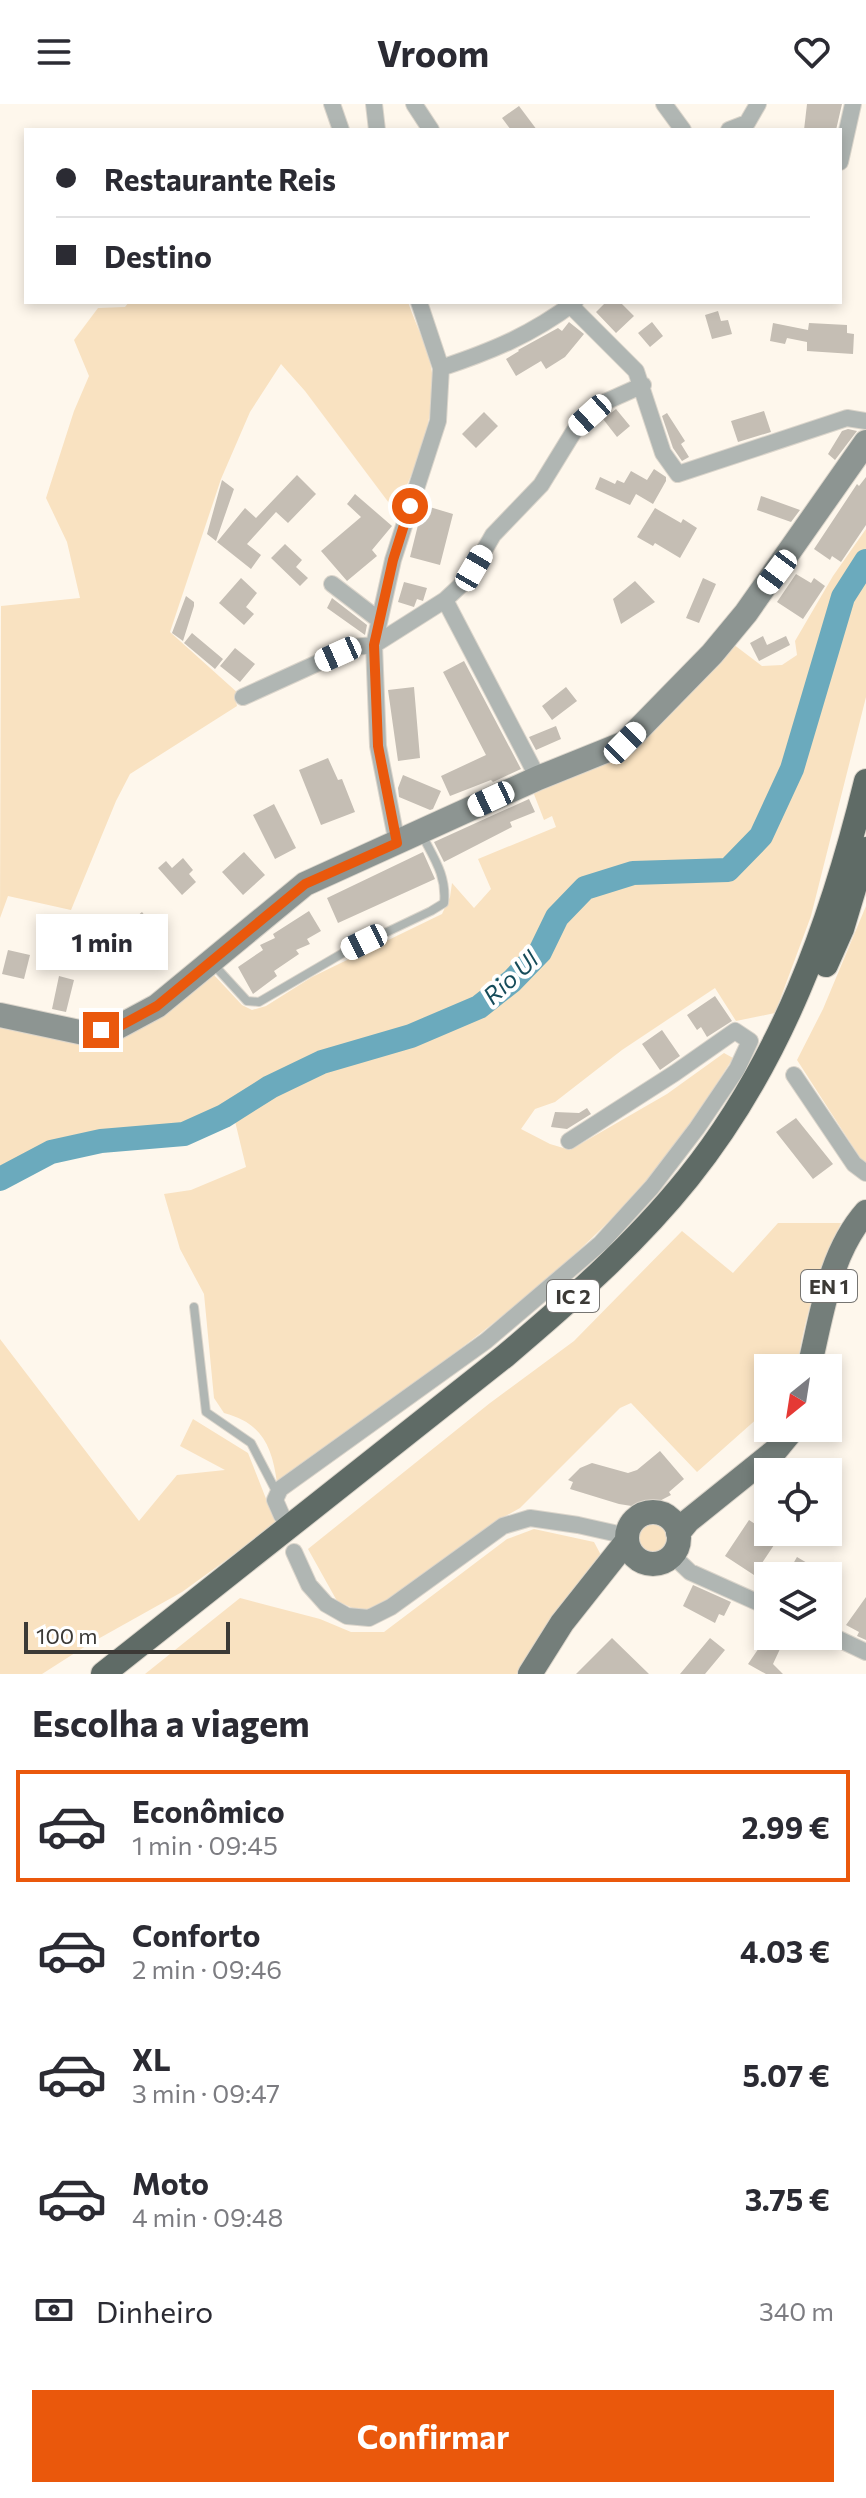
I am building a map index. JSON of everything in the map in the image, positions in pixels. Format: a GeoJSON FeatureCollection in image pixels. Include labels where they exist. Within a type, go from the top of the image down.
{"type":"FeatureCollection","features":[{"type":"Feature","properties":{"kind":"highway","name":"IC 2"},"geometry":{"type":"LineString","coordinates":[[103,1674],[515,1347],[579,1291],[663,1207],[707,1153],[783,1030],[813,959],[838,886],[866,781]]}},
{"type":"Feature","properties":{"kind":"highway","name":"IC 2"},"geometry":{"type":"LineString","coordinates":[[118,1674],[566,1322],[650,1239],[708,1169],[792,1032],[842,929],[866,849]]}},
{"type":"Feature","properties":{"kind":"main road","name":"EN 1"},"geometry":{"type":"LineString","coordinates":[[812,1354],[829,1284],[844,1245],[866,1212]]}},
{"type":"Feature","properties":{"kind":"main road","name":"EN 1"},"geometry":{"type":"LineString","coordinates":[[827,1354],[849,1268],[866,1236]]}},
{"type":"Feature","properties":{"kind":"main road"},"geometry":{"type":"LineString","coordinates":[[530,1674],[562,1623],[627,1538],[632,1522],[645,1513],[678,1508],[760,1442]]}},
{"type":"Feature","properties":{"kind":"main road"},"geometry":{"type":"LineString","coordinates":[[547,1674],[574,1630],[619,1578],[642,1562],[658,1563],[675,1544],[688,1521],[782,1442]]}},
{"type":"Feature","properties":{"kind":"main road"},"geometry":{"type":"LineString","coordinates":[[660,1513],[673,1522],[675,1544]]}},
{"type":"Feature","properties":{"kind":"main road"},"geometry":{"type":"LineString","coordinates":[[627,1538],[630,1551],[642,1562]]}},
{"type":"Feature","properties":{"kind":"street"},"geometry":{"type":"LineString","coordinates":[[332,104],[340,128]]}},
{"type":"Feature","properties":{"kind":"street"},"geometry":{"type":"LineString","coordinates":[[374,104],[377,128]]}},
{"type":"Feature","properties":{"kind":"street"},"geometry":{"type":"LineString","coordinates":[[414,104],[430,128]]}},
{"type":"Feature","properties":{"kind":"street"},"geometry":{"type":"LineString","coordinates":[[664,104],[682,128]]}},
{"type":"Feature","properties":{"kind":"street"},"geometry":{"type":"LineString","coordinates":[[752,127],[758,104]]}},
{"type":"Feature","properties":{"kind":"street"},"geometry":{"type":"LineString","coordinates":[[842,153],[853,104]]}},
{"type":"Feature","properties":{"kind":"street"},"geometry":{"type":"LineString","coordinates":[[397,843],[378,746],[374,645],[393,560],[438,421],[441,368],[420,304]]}},
{"type":"Feature","properties":{"kind":"street"},"geometry":{"type":"LineString","coordinates":[[441,368],[497,349],[569,304]]}},
{"type":"Feature","properties":{"kind":"street"},"geometry":{"type":"LineString","coordinates":[[572,304],[636,371],[663,453],[678,474],[847,418],[866,421]]}},
{"type":"Feature","properties":{"kind":"street"},"geometry":{"type":"LineString","coordinates":[[243,697],[353,647],[374,645],[445,600],[474,568],[493,535],[541,485],[576,428],[605,402],[643,385]]}},
{"type":"Feature","properties":{"kind":"street"},"geometry":{"type":"LineString","coordinates":[[0,1015],[84,1033],[118,1027],[157,1006],[305,884],[538,778],[625,743],[712,654],[777,572],[866,442]]}},
{"type":"Feature","properties":{"kind":"street"},"geometry":{"type":"LineString","coordinates":[[332,584],[379,620]]}},
{"type":"Feature","properties":{"kind":"street"},"geometry":{"type":"LineString","coordinates":[[445,600],[538,778]]}},
{"type":"Feature","properties":{"kind":"street"},"geometry":{"type":"LineString","coordinates":[[282,1516],[275,1500],[280,1489],[486,1341],[601,1243],[652,1187],[697,1128],[737,1069],[750,1041],[735,1031],[569,1141]]}},
{"type":"Feature","properties":{"kind":"street"},"geometry":{"type":"LineString","coordinates":[[794,1075],[854,1164],[866,1173]]}},
{"type":"Feature","properties":{"kind":"street"},"geometry":{"type":"LineString","coordinates":[[294,1552],[309,1585],[326,1604],[347,1616],[369,1618],[391,1607],[503,1526],[530,1518],[578,1525],[627,1538]]}},
{"type":"Feature","properties":{"kind":"street"},"geometry":{"type":"LineString","coordinates":[[675,1544],[690,1572],[754,1601]]}},
{"type":"Feature","properties":{"kind":"street"},"geometry":{"type":"LineString","coordinates":[[842,1641],[866,1652]]}},
{"type":"Feature","properties":{"kind":"lane"},"geometry":{"type":"LineString","coordinates":[[211,961],[247,1001],[259,1002],[343,953],[444,903],[446,885],[440,867],[420,832]]}},
{"type":"Feature","properties":{"kind":"lane"},"geometry":{"type":"LineString","coordinates":[[194,1307],[206,1412],[251,1443],[277,1494]]}},
{"type":"Feature","properties":{"kind":"shaded area"},"geometry":{"type":"Polygon","coordinates":[[[127,304],[409,304],[431,365],[431,409],[417,462],[395,511],[305,391],[281,364],[250,412],[221,479],[170,632],[239,694],[235,697],[237,706],[130,774],[71,910],[8,896],[0,918],[1,606],[80,598],[67,542],[46,498],[74,411],[89,376],[74,340],[98,308],[125,307],[127,304]]]}},
{"type":"Feature","properties":{"kind":"shaded area"},"geometry":{"type":"Polygon","coordinates":[[[866,529],[866,557],[843,592],[829,627],[780,787],[763,822],[749,842],[728,862],[714,866],[676,864],[637,868],[583,884],[549,921],[534,952],[482,1000],[443,1020],[297,1066],[221,1113],[184,1129],[108,1134],[59,1145],[0,1172],[0,1028],[79,1042],[177,1004],[214,975],[242,1005],[252,1010],[266,1006],[312,977],[442,914],[452,883],[474,908],[491,889],[478,859],[556,827],[552,816],[544,820],[532,789],[614,758],[733,644],[762,666],[782,665],[797,655],[795,641],[833,576],[866,529]]]}},
{"type":"Feature","properties":{"kind":"shaded area"},"geometry":{"type":"Polygon","coordinates":[[[866,571],[866,697],[811,916],[775,1013],[736,1021],[715,988],[622,1050],[555,1102],[535,1109],[521,1129],[570,1150],[667,1094],[724,1053],[733,1058],[655,1171],[585,1244],[544,1282],[457,1352],[277,1483],[272,1458],[263,1438],[248,1423],[224,1413],[214,1398],[204,1294],[180,1249],[164,1194],[191,1190],[246,1167],[234,1117],[270,1095],[325,1068],[389,1050],[478,1015],[520,983],[544,958],[563,921],[597,891],[641,880],[729,876],[766,839],[787,792],[854,588],[866,571]]]}},
{"type":"Feature","properties":{"kind":"shaded area"},"geometry":{"type":"Polygon","coordinates":[[[866,906],[866,1167],[797,1060],[823,1009],[866,906]]]}},
{"type":"Feature","properties":{"kind":"shaded area"},"geometry":{"type":"Polygon","coordinates":[[[778,1223],[841,1223],[814,1294],[799,1354],[754,1354],[754,1421],[697,1472],[631,1403],[620,1408],[520,1508],[493,1523],[387,1602],[361,1612],[337,1601],[308,1549],[490,1403],[574,1341],[682,1231],[733,1273],[778,1223]]]}},
{"type":"Feature","properties":{"kind":"shaded area"},"geometry":{"type":"Polygon","coordinates":[[[0,1339],[139,1521],[177,1475],[225,1470],[180,1446],[193,1419],[248,1453],[276,1524],[182,1592],[42,1674],[0,1674],[0,1339]]]}},
{"type":"Feature","properties":{"kind":"shaded area"},"geometry":{"type":"Polygon","coordinates":[[[653,1522],[664,1527],[669,1538],[664,1549],[653,1554],[642,1549],[637,1538],[642,1527],[653,1522]]]}},
{"type":"Feature","properties":{"kind":"shaded area"},"geometry":{"type":"Polygon","coordinates":[[[534,1529],[594,1542],[602,1557],[555,1614],[517,1674],[145,1674],[240,1598],[320,1619],[351,1632],[384,1632],[507,1539],[534,1529]]]}},
{"type":"Feature","properties":{"kind":"building"},"geometry":{"type":"Polygon","coordinates":[[[807,104],[842,104],[836,128],[804,128],[807,104]]]}},
{"type":"Feature","properties":{"kind":"building"},"geometry":{"type":"Polygon","coordinates":[[[519,106],[536,128],[510,128],[502,118],[519,106]]]}},
{"type":"Feature","properties":{"kind":"building"},"geometry":{"type":"Polygon","coordinates":[[[604,304],[622,304],[634,316],[616,333],[596,312],[604,304]]]}},
{"type":"Feature","properties":{"kind":"building"},"geometry":{"type":"Polygon","coordinates":[[[718,311],[721,321],[728,320],[732,334],[712,339],[705,315],[718,311]]]}},
{"type":"Feature","properties":{"kind":"building"},"geometry":{"type":"Polygon","coordinates":[[[569,322],[584,334],[565,357],[546,369],[541,361],[516,376],[506,359],[558,328],[562,331],[569,322]]]}},
{"type":"Feature","properties":{"kind":"building"},"geometry":{"type":"Polygon","coordinates":[[[652,322],[663,336],[650,347],[638,333],[652,322]]]}},
{"type":"Feature","properties":{"kind":"building"},"geometry":{"type":"Polygon","coordinates":[[[773,323],[808,330],[809,323],[847,325],[847,333],[854,334],[853,354],[807,351],[807,342],[787,338],[785,344],[770,341],[773,323]]]}},
{"type":"Feature","properties":{"kind":"building"},"geometry":{"type":"Polygon","coordinates":[[[616,409],[630,426],[617,437],[603,419],[616,409]]]}},
{"type":"Feature","properties":{"kind":"building"},"geometry":{"type":"Polygon","coordinates":[[[764,411],[771,432],[738,442],[731,421],[764,411]]]}},
{"type":"Feature","properties":{"kind":"building"},"geometry":{"type":"Polygon","coordinates":[[[484,412],[498,426],[476,448],[462,434],[484,412]]]}},
{"type":"Feature","properties":{"kind":"building"},"geometry":{"type":"Polygon","coordinates":[[[667,413],[685,441],[681,444],[689,457],[682,461],[673,448],[662,416],[667,413]]]}},
{"type":"Feature","properties":{"kind":"building"},"geometry":{"type":"Polygon","coordinates":[[[842,431],[857,431],[835,460],[828,454],[842,431]]]}},
{"type":"Feature","properties":{"kind":"building"},"geometry":{"type":"Polygon","coordinates":[[[654,469],[666,477],[666,481],[653,504],[636,494],[630,505],[595,489],[600,477],[615,484],[617,480],[624,483],[631,471],[647,480],[654,469]]]}},
{"type":"Feature","properties":{"kind":"building"},"geometry":{"type":"Polygon","coordinates":[[[297,475],[316,494],[288,523],[276,512],[247,544],[261,555],[251,569],[217,542],[245,508],[256,518],[297,475]]]}},
{"type":"Feature","properties":{"kind":"building"},"geometry":{"type":"Polygon","coordinates":[[[866,477],[866,525],[841,562],[832,556],[830,560],[814,549],[857,484],[859,486],[866,477]]]}},
{"type":"Feature","properties":{"kind":"building"},"geometry":{"type":"Polygon","coordinates":[[[222,480],[234,489],[216,541],[207,534],[222,480]]]}},
{"type":"Feature","properties":{"kind":"building"},"geometry":{"type":"Polygon","coordinates":[[[355,494],[392,526],[372,550],[377,556],[347,581],[321,551],[361,517],[347,504],[355,494]]]}},
{"type":"Feature","properties":{"kind":"building"},"geometry":{"type":"Polygon","coordinates":[[[761,496],[800,510],[791,522],[757,510],[761,496]]]}},
{"type":"Feature","properties":{"kind":"building"},"geometry":{"type":"Polygon","coordinates":[[[423,505],[453,514],[440,565],[410,557],[423,505]]]}},
{"type":"Feature","properties":{"kind":"building"},"geometry":{"type":"Polygon","coordinates":[[[655,508],[697,528],[680,558],[655,543],[653,546],[637,537],[655,508]]]}},
{"type":"Feature","properties":{"kind":"building"},"geometry":{"type":"Polygon","coordinates":[[[285,544],[302,560],[296,567],[308,578],[300,586],[271,558],[285,544]]]}},
{"type":"Feature","properties":{"kind":"building"},"geometry":{"type":"Polygon","coordinates":[[[796,574],[811,583],[814,578],[825,586],[803,619],[777,602],[796,574]]]}},
{"type":"Feature","properties":{"kind":"building"},"geometry":{"type":"Polygon","coordinates":[[[241,578],[257,593],[246,607],[254,614],[244,625],[219,603],[241,578]]]}},
{"type":"Feature","properties":{"kind":"building"},"geometry":{"type":"Polygon","coordinates":[[[703,578],[716,584],[699,623],[686,618],[703,578]]]}},
{"type":"Feature","properties":{"kind":"building"},"geometry":{"type":"Polygon","coordinates":[[[635,581],[655,602],[621,624],[613,599],[635,581]]]}},
{"type":"Feature","properties":{"kind":"building"},"geometry":{"type":"Polygon","coordinates":[[[404,582],[427,588],[423,601],[417,599],[414,607],[398,602],[404,582]]]}},
{"type":"Feature","properties":{"kind":"building"},"geometry":{"type":"Polygon","coordinates":[[[186,596],[194,602],[194,606],[183,641],[172,633],[186,596]]]}},
{"type":"Feature","properties":{"kind":"building"},"geometry":{"type":"Polygon","coordinates":[[[332,598],[367,625],[365,635],[327,608],[332,598]]]}},
{"type":"Feature","properties":{"kind":"building"},"geometry":{"type":"Polygon","coordinates":[[[192,633],[223,659],[215,669],[184,643],[192,633]]]}},
{"type":"Feature","properties":{"kind":"building"},"geometry":{"type":"Polygon","coordinates":[[[763,636],[767,645],[786,636],[790,645],[759,661],[750,643],[763,636]]]}},
{"type":"Feature","properties":{"kind":"building"},"geometry":{"type":"Polygon","coordinates":[[[235,648],[255,664],[240,682],[220,666],[235,648]]]}},
{"type":"Feature","properties":{"kind":"building"},"geometry":{"type":"Polygon","coordinates":[[[464,661],[521,769],[450,796],[441,776],[486,755],[443,672],[464,661]]]}},
{"type":"Feature","properties":{"kind":"building"},"geometry":{"type":"Polygon","coordinates":[[[414,687],[420,758],[398,761],[388,690],[414,687]]]}},
{"type":"Feature","properties":{"kind":"building"},"geometry":{"type":"Polygon","coordinates":[[[566,687],[577,701],[552,720],[542,706],[566,687]]]}},
{"type":"Feature","properties":{"kind":"building"},"geometry":{"type":"Polygon","coordinates":[[[556,726],[561,739],[536,750],[529,737],[556,726]]]}},
{"type":"Feature","properties":{"kind":"building"},"geometry":{"type":"Polygon","coordinates":[[[328,758],[338,780],[342,779],[355,812],[321,825],[299,770],[328,758]]]}},
{"type":"Feature","properties":{"kind":"building"},"geometry":{"type":"Polygon","coordinates":[[[403,775],[441,791],[433,809],[399,797],[398,788],[403,775]]]}},
{"type":"Feature","properties":{"kind":"building"},"geometry":{"type":"Polygon","coordinates":[[[529,799],[535,812],[510,822],[512,827],[444,862],[434,842],[529,799]]]}},
{"type":"Feature","properties":{"kind":"building"},"geometry":{"type":"Polygon","coordinates":[[[274,804],[296,848],[275,859],[253,815],[274,804]]]}},
{"type":"Feature","properties":{"kind":"building"},"geometry":{"type":"Polygon","coordinates":[[[244,852],[265,875],[243,895],[222,872],[244,852]]]}},
{"type":"Feature","properties":{"kind":"building"},"geometry":{"type":"Polygon","coordinates":[[[423,852],[435,879],[338,923],[327,898],[423,852]]]}},
{"type":"Feature","properties":{"kind":"building"},"geometry":{"type":"Polygon","coordinates":[[[183,858],[193,870],[189,874],[196,882],[182,895],[158,868],[166,861],[172,868],[183,858]]]}},
{"type":"Feature","properties":{"kind":"building"},"geometry":{"type":"Polygon","coordinates":[[[309,911],[321,931],[307,939],[310,944],[296,950],[299,954],[274,971],[277,976],[253,994],[238,967],[263,950],[260,945],[275,938],[273,934],[309,911]]]}},
{"type":"Feature","properties":{"kind":"building"},"geometry":{"type":"Polygon","coordinates":[[[142,912],[161,936],[135,957],[119,937],[133,926],[130,922],[142,912]]]}},
{"type":"Feature","properties":{"kind":"building"},"geometry":{"type":"Polygon","coordinates":[[[8,950],[30,955],[24,979],[2,974],[8,950]]]}},
{"type":"Feature","properties":{"kind":"building"},"geometry":{"type":"Polygon","coordinates":[[[59,976],[74,980],[66,1012],[52,1009],[59,976]]]}},
{"type":"Feature","properties":{"kind":"building"},"geometry":{"type":"Polygon","coordinates":[[[715,996],[732,1021],[707,1037],[701,1027],[697,1030],[687,1015],[715,996]]]}},
{"type":"Feature","properties":{"kind":"building"},"geometry":{"type":"Polygon","coordinates":[[[662,1030],[680,1056],[660,1070],[642,1044],[662,1030]]]}},
{"type":"Feature","properties":{"kind":"building"},"geometry":{"type":"Polygon","coordinates":[[[587,1108],[591,1114],[567,1129],[551,1127],[555,1112],[579,1113],[587,1108]]]}},
{"type":"Feature","properties":{"kind":"building"},"geometry":{"type":"Polygon","coordinates":[[[796,1118],[833,1164],[813,1179],[776,1132],[796,1118]]]}},
{"type":"Feature","properties":{"kind":"building"},"geometry":{"type":"Polygon","coordinates":[[[660,1451],[684,1479],[669,1492],[671,1495],[650,1506],[619,1504],[570,1489],[573,1482],[568,1480],[580,1468],[592,1463],[628,1473],[637,1470],[660,1451]]]}},
{"type":"Feature","properties":{"kind":"building"},"geometry":{"type":"Polygon","coordinates":[[[749,1520],[754,1523],[754,1546],[773,1546],[763,1562],[754,1562],[754,1575],[725,1556],[749,1520]]]}},
{"type":"Feature","properties":{"kind":"building"},"geometry":{"type":"Polygon","coordinates":[[[693,1585],[731,1602],[724,1616],[719,1614],[715,1623],[683,1606],[693,1585]]]}},
{"type":"Feature","properties":{"kind":"building"},"geometry":{"type":"Polygon","coordinates":[[[866,1597],[866,1640],[846,1625],[866,1597]]]}},
{"type":"Feature","properties":{"kind":"building"},"geometry":{"type":"Polygon","coordinates":[[[612,1638],[649,1674],[576,1674],[612,1638]]]}},
{"type":"Feature","properties":{"kind":"building"},"geometry":{"type":"Polygon","coordinates":[[[710,1638],[725,1650],[705,1674],[680,1674],[710,1638]]]}},
{"type":"Feature","properties":{"kind":"building"},"geometry":{"type":"Polygon","coordinates":[[[758,1650],[780,1650],[773,1664],[783,1674],[766,1674],[748,1664],[758,1650]]]}},
{"type":"Feature","properties":{"kind":"waterway","name":"Rio Ul"},"geometry":{"type":"LineString","coordinates":[[0,1179],[51,1152],[101,1141],[184,1134],[224,1116],[270,1087],[322,1062],[411,1036],[479,1007],[512,981],[540,952],[557,917],[585,888],[633,873],[728,870],[761,836],[792,769],[843,597],[866,561]]}},
{"type":"Feature","properties":{"kind":"route"},"geometry":{"type":"LineString","coordinates":[[101,1030],[118,1027],[157,1006],[305,884],[397,843],[378,746],[374,645],[393,560],[410,506]]}}]}
